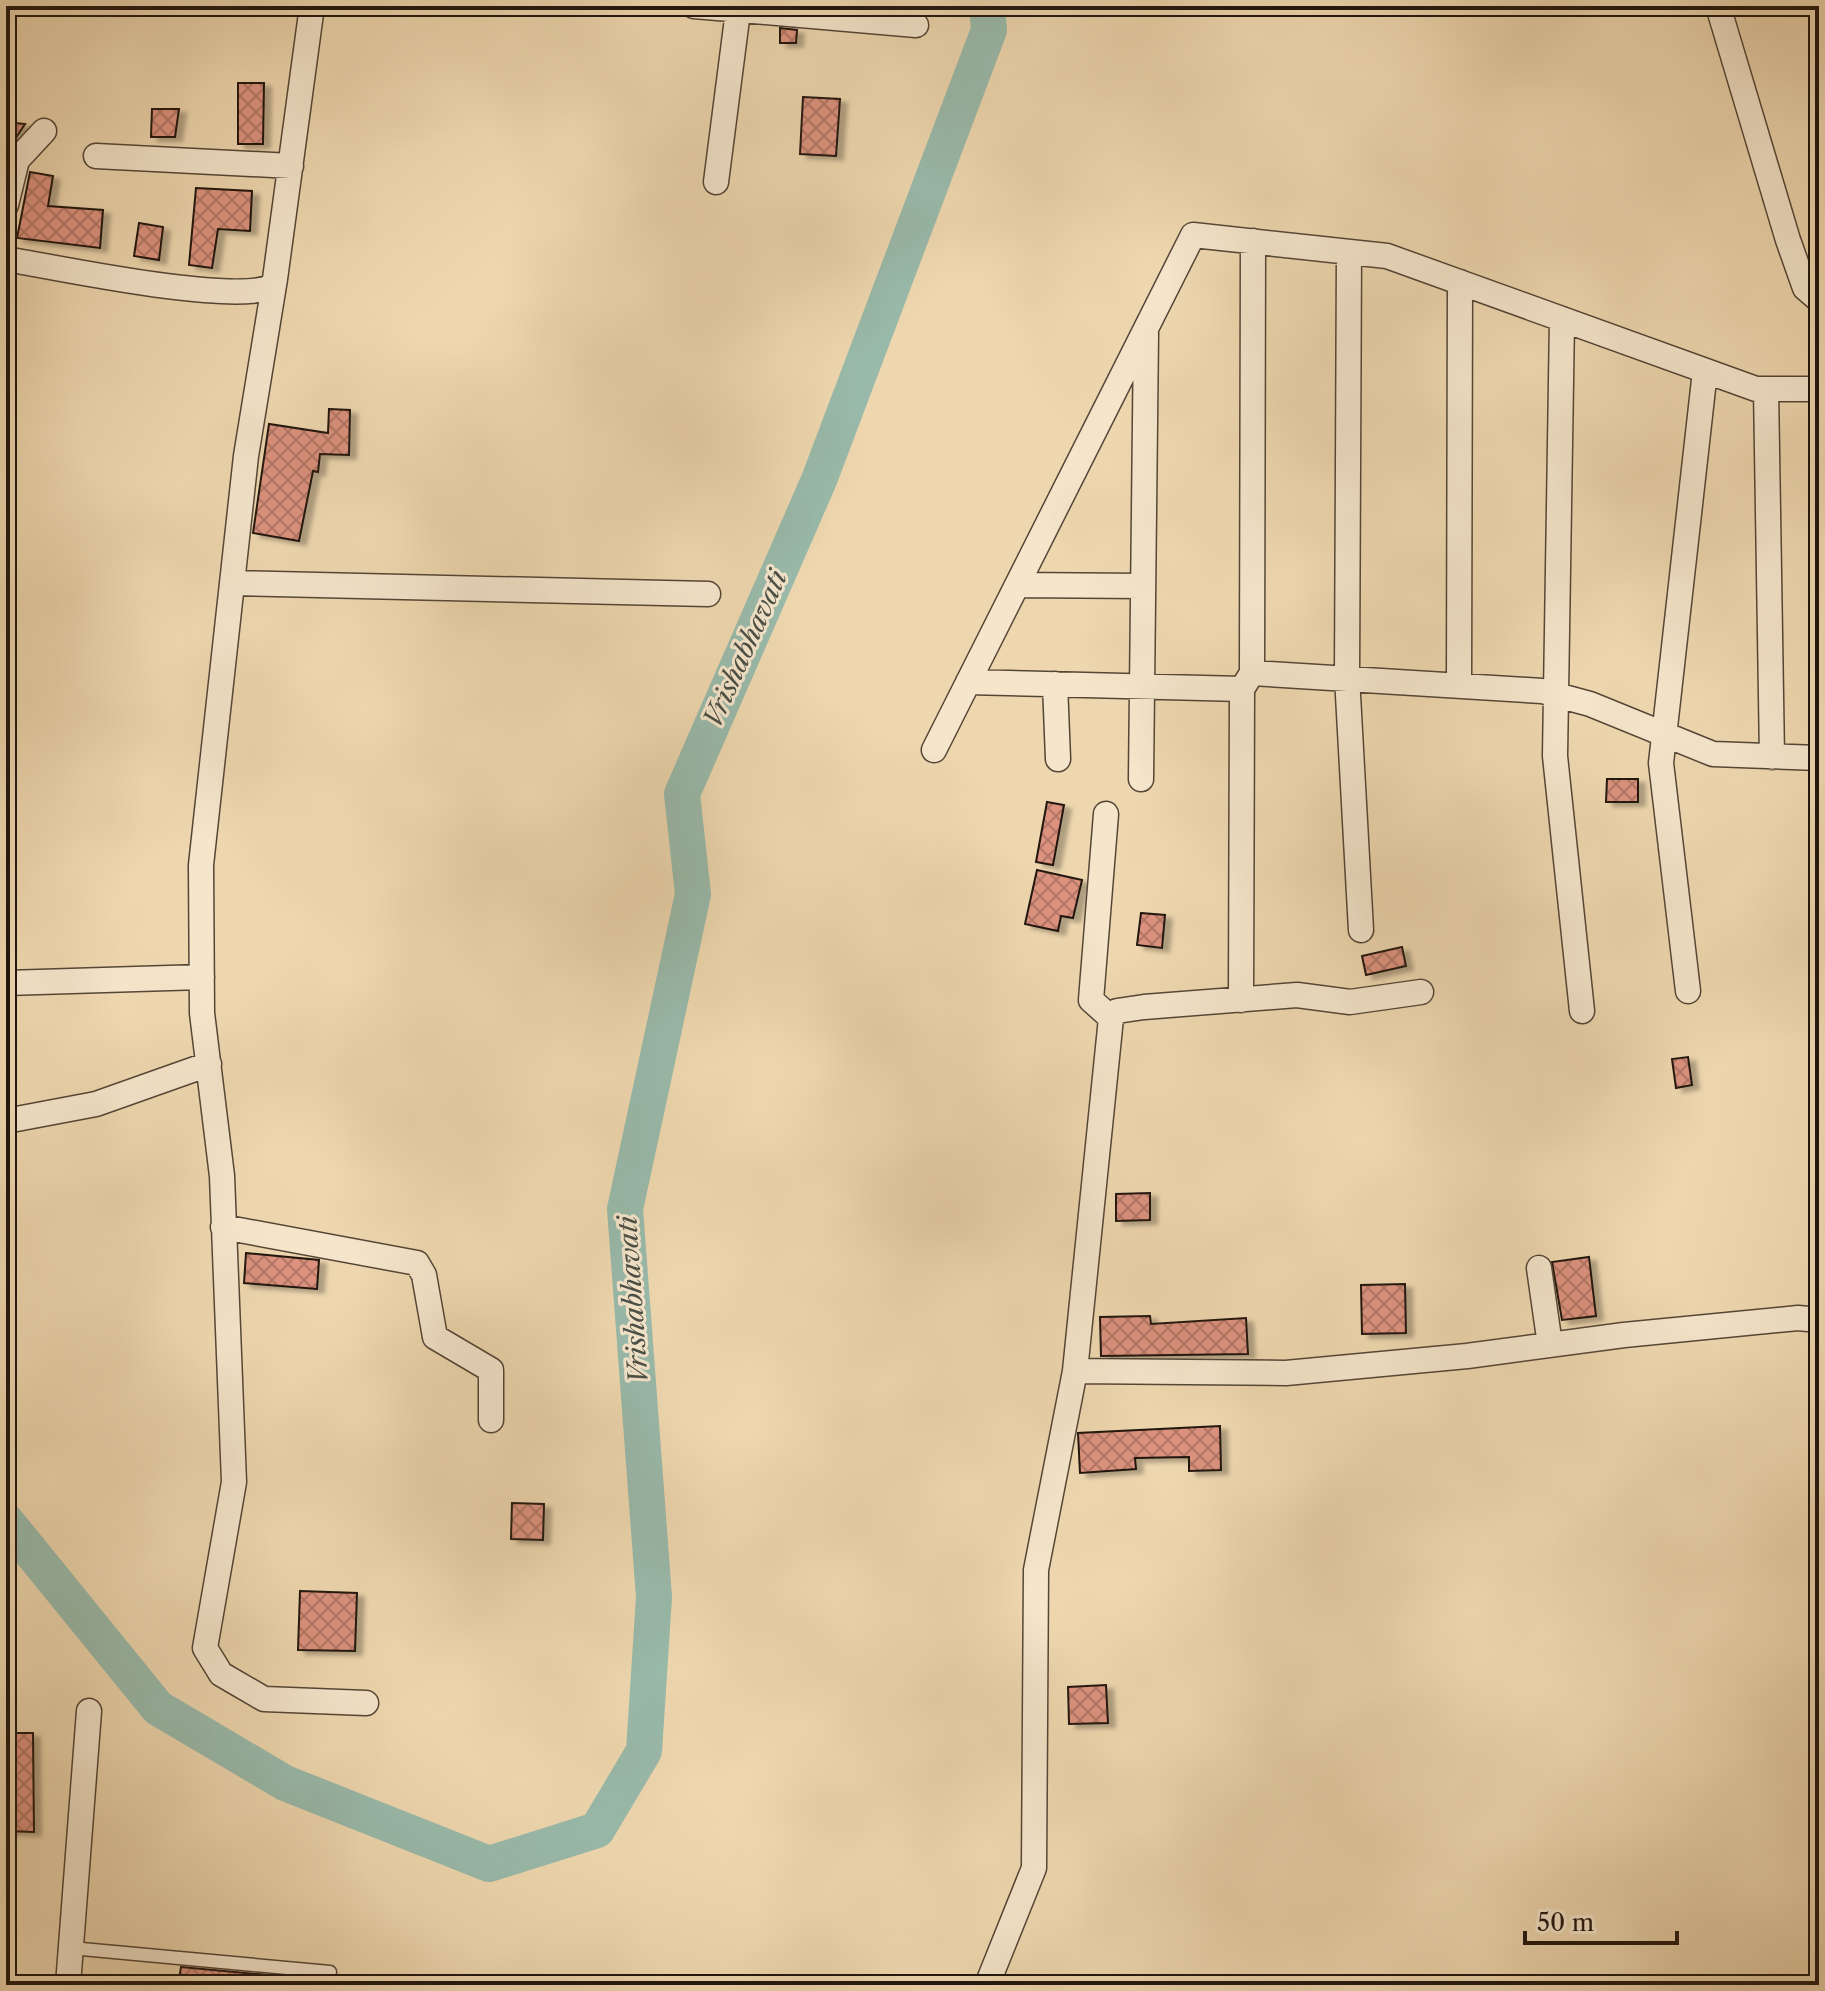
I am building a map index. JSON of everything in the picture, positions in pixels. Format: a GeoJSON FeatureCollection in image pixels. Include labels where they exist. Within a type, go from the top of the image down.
{"type":"FeatureCollection","features":[{"type":"Feature","properties":{"kind":"street"},"geometry":{"type":"LineString","coordinates":[[312,6],[232,583],[201,865],[202,1013],[223,1227],[234,1482],[206,1641],[207,1656],[225,1678],[269,1701],[366,1703]]}},
{"type":"Feature","properties":{"kind":"street"},"geometry":{"type":"LineString","coordinates":[[694,6],[916,25]]}},
{"type":"Feature","properties":{"kind":"street"},"geometry":{"type":"LineString","coordinates":[[1718,6],[1792,252],[1805,288],[1819,300]]}},
{"type":"Feature","properties":{"kind":"street"},"geometry":{"type":"LineString","coordinates":[[716,182],[738,11]]}},
{"type":"Feature","properties":{"kind":"street"},"geometry":{"type":"LineString","coordinates":[[6,205],[17,160],[44,131]]}},
{"type":"Feature","properties":{"kind":"street"},"geometry":{"type":"LineString","coordinates":[[96,156],[291,166]]}},
{"type":"Feature","properties":{"kind":"street"},"geometry":{"type":"LineString","coordinates":[[934,750],[1193,235],[1387,256],[1756,389],[1819,389]]}},
{"type":"Feature","properties":{"kind":"street"},"geometry":{"type":"LineString","coordinates":[[1241,1000],[1253,241]]}},
{"type":"Feature","properties":{"kind":"street"},"geometry":{"type":"LineString","coordinates":[[1349,252],[1347,677],[1361,930]]}},
{"type":"Feature","properties":{"kind":"street"},"geometry":{"type":"LineString","coordinates":[[6,259],[181,287],[259,291],[271,287]]}},
{"type":"Feature","properties":{"kind":"street"},"geometry":{"type":"LineString","coordinates":[[1459,685],[1460,282]]}},
{"type":"Feature","properties":{"kind":"street"},"geometry":{"type":"LineString","coordinates":[[1562,319],[1555,756],[1582,1011]]}},
{"type":"Feature","properties":{"kind":"street"},"geometry":{"type":"LineString","coordinates":[[1141,779],[1146,327]]}},
{"type":"Feature","properties":{"kind":"street"},"geometry":{"type":"LineString","coordinates":[[1688,991],[1661,763],[1705,371]]}},
{"type":"Feature","properties":{"kind":"street"},"geometry":{"type":"LineString","coordinates":[[1766,389],[1772,757]]}},
{"type":"Feature","properties":{"kind":"street"},"geometry":{"type":"LineString","coordinates":[[232,583],[708,594]]}},
{"type":"Feature","properties":{"kind":"street"},"geometry":{"type":"LineString","coordinates":[[1017,585],[1143,586]]}},
{"type":"Feature","properties":{"kind":"street"},"geometry":{"type":"LineString","coordinates":[[968,682],[1141,686],[1347,677],[1459,685],[1558,694],[1713,754],[1819,758]]}},
{"type":"Feature","properties":{"kind":"street"},"geometry":{"type":"LineString","coordinates":[[1055,684],[1058,759]]}},
{"type":"Feature","properties":{"kind":"street"},"geometry":{"type":"LineString","coordinates":[[1106,814],[1091,1000],[1111,1018]]}},
{"type":"Feature","properties":{"kind":"street"},"geometry":{"type":"LineString","coordinates":[[6,983],[202,977]]}},
{"type":"Feature","properties":{"kind":"street"},"geometry":{"type":"LineString","coordinates":[[987,1985],[1034,1868],[1035,1579],[1075,1371],[1111,1018],[1117,1011],[1144,1007],[1297,995],[1350,1002],[1421,992]]}},
{"type":"Feature","properties":{"kind":"street"},"geometry":{"type":"LineString","coordinates":[[6,1121],[96,1104],[209,1064]]}},
{"type":"Feature","properties":{"kind":"street"},"geometry":{"type":"LineString","coordinates":[[223,1227],[417,1263],[424,1275],[435,1337],[491,1370],[491,1420]]}},
{"type":"Feature","properties":{"kind":"street"},"geometry":{"type":"LineString","coordinates":[[1539,1268],[1550,1345]]}},
{"type":"Feature","properties":{"kind":"street"},"geometry":{"type":"LineString","coordinates":[[1075,1371],[1286,1373],[1798,1318],[1819,1320]]}},
{"type":"Feature","properties":{"kind":"street"},"geometry":{"type":"LineString","coordinates":[[68,1985],[89,1711]]}},
{"type":"Feature","properties":{"kind":"lane"},"geometry":{"type":"LineString","coordinates":[[71,1948],[330,1972]]}},
{"type":"Feature","properties":{"kind":"building"},"geometry":{"type":"Polygon","coordinates":[[[780,28],[797,30],[796,43],[780,43],[780,28]]]}},
{"type":"Feature","properties":{"kind":"building"},"geometry":{"type":"Polygon","coordinates":[[[238,83],[264,83],[263,144],[238,144],[238,83]]]}},
{"type":"Feature","properties":{"kind":"building"},"geometry":{"type":"Polygon","coordinates":[[[803,97],[840,99],[836,156],[800,154],[803,97]]]}},
{"type":"Feature","properties":{"kind":"building"},"geometry":{"type":"Polygon","coordinates":[[[152,109],[179,109],[175,137],[151,137],[152,109]]]}},
{"type":"Feature","properties":{"kind":"building"},"geometry":{"type":"Polygon","coordinates":[[[6,122],[25,124],[13,142],[6,141],[6,122]]]}},
{"type":"Feature","properties":{"kind":"building"},"geometry":{"type":"Polygon","coordinates":[[[30,172],[53,176],[48,206],[103,210],[100,248],[17,238],[30,172]]]}},
{"type":"Feature","properties":{"kind":"building"},"geometry":{"type":"Polygon","coordinates":[[[196,188],[252,191],[250,231],[218,229],[212,268],[189,265],[196,188]]]}},
{"type":"Feature","properties":{"kind":"building"},"geometry":{"type":"Polygon","coordinates":[[[139,223],[163,227],[159,260],[134,256],[139,223]]]}},
{"type":"Feature","properties":{"kind":"building"},"geometry":{"type":"Polygon","coordinates":[[[329,409],[350,410],[349,455],[320,454],[318,472],[313,471],[299,541],[253,533],[269,424],[328,433],[329,409]]]}},
{"type":"Feature","properties":{"kind":"building"},"geometry":{"type":"Polygon","coordinates":[[[1607,779],[1638,779],[1638,802],[1606,802],[1607,779]]]}},
{"type":"Feature","properties":{"kind":"building"},"geometry":{"type":"Polygon","coordinates":[[[1047,802],[1064,805],[1053,865],[1036,862],[1047,802]]]}},
{"type":"Feature","properties":{"kind":"building"},"geometry":{"type":"Polygon","coordinates":[[[1037,870],[1082,880],[1073,918],[1061,916],[1058,931],[1025,924],[1037,870]]]}},
{"type":"Feature","properties":{"kind":"building"},"geometry":{"type":"Polygon","coordinates":[[[1141,913],[1165,915],[1162,948],[1137,945],[1141,913]]]}},
{"type":"Feature","properties":{"kind":"building"},"geometry":{"type":"Polygon","coordinates":[[[1402,947],[1406,966],[1366,975],[1362,956],[1402,947]]]}},
{"type":"Feature","properties":{"kind":"building"},"geometry":{"type":"Polygon","coordinates":[[[1688,1057],[1692,1085],[1676,1088],[1672,1059],[1688,1057]]]}},
{"type":"Feature","properties":{"kind":"building"},"geometry":{"type":"Polygon","coordinates":[[[1150,1193],[1150,1220],[1116,1221],[1116,1194],[1150,1193]]]}},
{"type":"Feature","properties":{"kind":"building"},"geometry":{"type":"Polygon","coordinates":[[[246,1253],[319,1260],[317,1289],[244,1283],[246,1253]]]}},
{"type":"Feature","properties":{"kind":"building"},"geometry":{"type":"Polygon","coordinates":[[[1589,1257],[1596,1316],[1562,1320],[1552,1262],[1589,1257]]]}},
{"type":"Feature","properties":{"kind":"building"},"geometry":{"type":"Polygon","coordinates":[[[1405,1284],[1406,1333],[1362,1334],[1361,1285],[1405,1284]]]}},
{"type":"Feature","properties":{"kind":"building"},"geometry":{"type":"Polygon","coordinates":[[[1150,1316],[1151,1324],[1246,1318],[1248,1354],[1101,1356],[1100,1317],[1150,1316]]]}},
{"type":"Feature","properties":{"kind":"building"},"geometry":{"type":"Polygon","coordinates":[[[1220,1426],[1221,1470],[1189,1471],[1189,1457],[1135,1458],[1136,1469],[1080,1473],[1078,1433],[1220,1426]]]}},
{"type":"Feature","properties":{"kind":"building"},"geometry":{"type":"Polygon","coordinates":[[[512,1503],[544,1504],[543,1540],[511,1539],[512,1503]]]}},
{"type":"Feature","properties":{"kind":"building"},"geometry":{"type":"Polygon","coordinates":[[[300,1591],[357,1593],[355,1651],[298,1650],[300,1591]]]}},
{"type":"Feature","properties":{"kind":"building"},"geometry":{"type":"Polygon","coordinates":[[[1106,1685],[1108,1723],[1069,1724],[1068,1687],[1106,1685]]]}},
{"type":"Feature","properties":{"kind":"building"},"geometry":{"type":"Polygon","coordinates":[[[6,1733],[33,1733],[34,1832],[6,1831],[6,1733]]]}},
{"type":"Feature","properties":{"kind":"building"},"geometry":{"type":"Polygon","coordinates":[[[181,1967],[268,1975],[267,1985],[178,1985],[181,1967]]]}},
{"type":"Feature","properties":{"kind":"waterway","name":"Vrishabhavati"},"geometry":{"type":"LineString","coordinates":[[6,1521],[158,1708],[285,1783],[489,1864],[597,1830],[644,1751],[654,1597],[625,1209],[693,894],[682,794],[819,480],[989,30],[987,6]]}}]}
